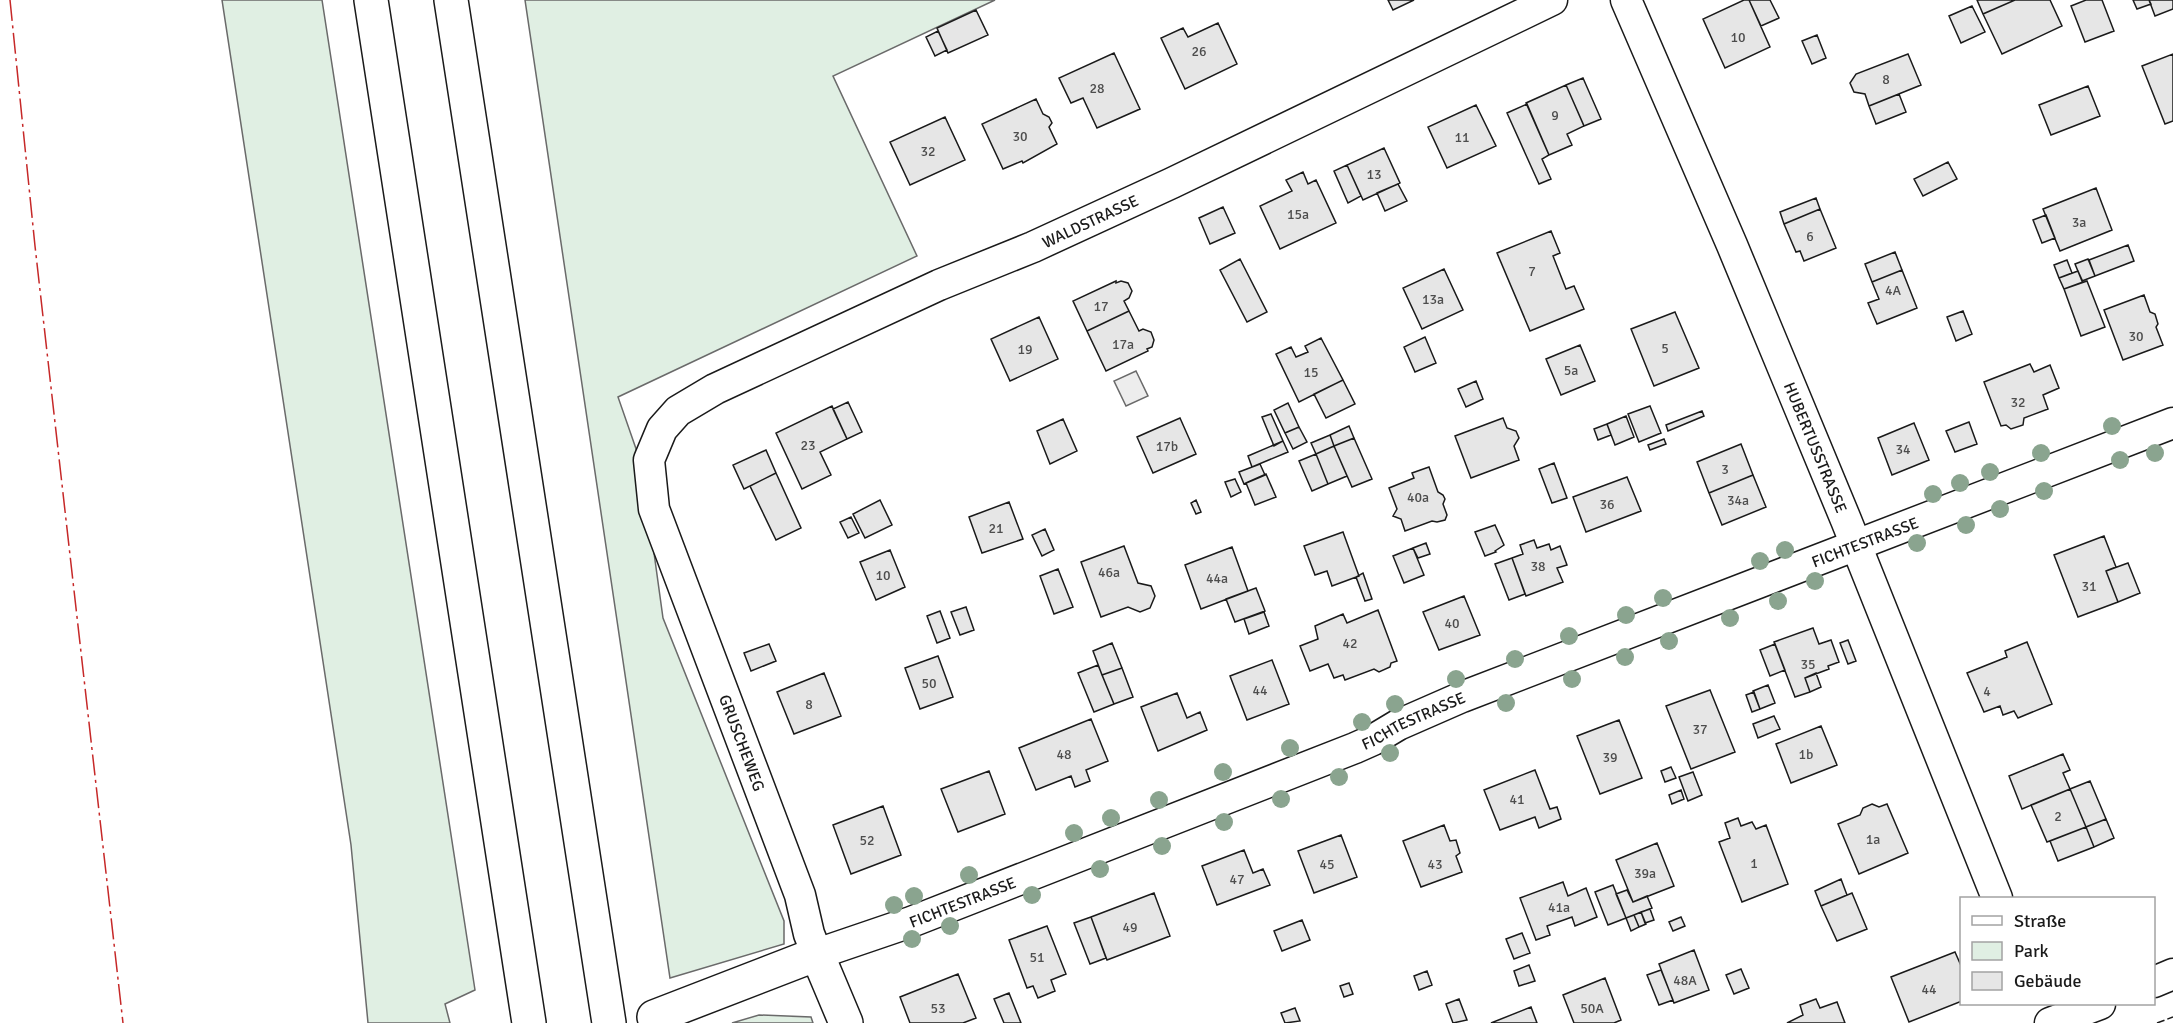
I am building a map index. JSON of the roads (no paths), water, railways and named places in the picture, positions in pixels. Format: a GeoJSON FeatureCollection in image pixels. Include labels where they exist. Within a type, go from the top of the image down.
{"type":"FeatureCollection","features":[{"type":"Feature","properties":{"kind":"main road"},"geometry":{"type":"LineString","coordinates":[[371,0],[529,1023]]}},
{"type":"Feature","properties":{"kind":"main road"},"geometry":{"type":"LineString","coordinates":[[451,0],[609,1023]]}},
{"type":"Feature","properties":{"kind":"main road","name":"FICHTESTRASSE"},"geometry":{"type":"LineString","coordinates":[[654,1017],[817,954]]}},
{"type":"Feature","properties":{"kind":"main road","name":"GRUSCHEWEG"},"geometry":{"type":"LineString","coordinates":[[817,954],[846,1023]]}},
{"type":"Feature","properties":{"kind":"street","name":"WALDSTRASSE"},"geometry":{"type":"LineString","coordinates":[[650,460],[662,429],[678,411],[715,389],[939,285],[1033,247],[1172,183],[1552,0]]}},
{"type":"Feature","properties":{"kind":"street","name":"HUBERTUSSTRASSE"},"geometry":{"type":"LineString","coordinates":[[1626,0],[1737,256],[1998,897]]}},
{"type":"Feature","properties":{"kind":"street","name":"FICHTESTRASSE"},"geometry":{"type":"LineString","coordinates":[[817,954],[911,922],[1342,753],[1373,740],[1417,716],[1462,697],[2173,423]]}},
{"type":"Feature","properties":{"kind":"street","name":"GRUSCHEWEG"},"geometry":{"type":"LineString","coordinates":[[650,460],[654,509],[800,895],[809,934],[817,954]]}},
{"type":"Feature","properties":{"kind":"street"},"geometry":{"type":"LineString","coordinates":[[2155,982],[2173,974]]}},
{"type":"Feature","properties":{"kind":"street"},"geometry":{"type":"LineString","coordinates":[[2040,1005],[2049,1023],[2097,1005]]}}]}
